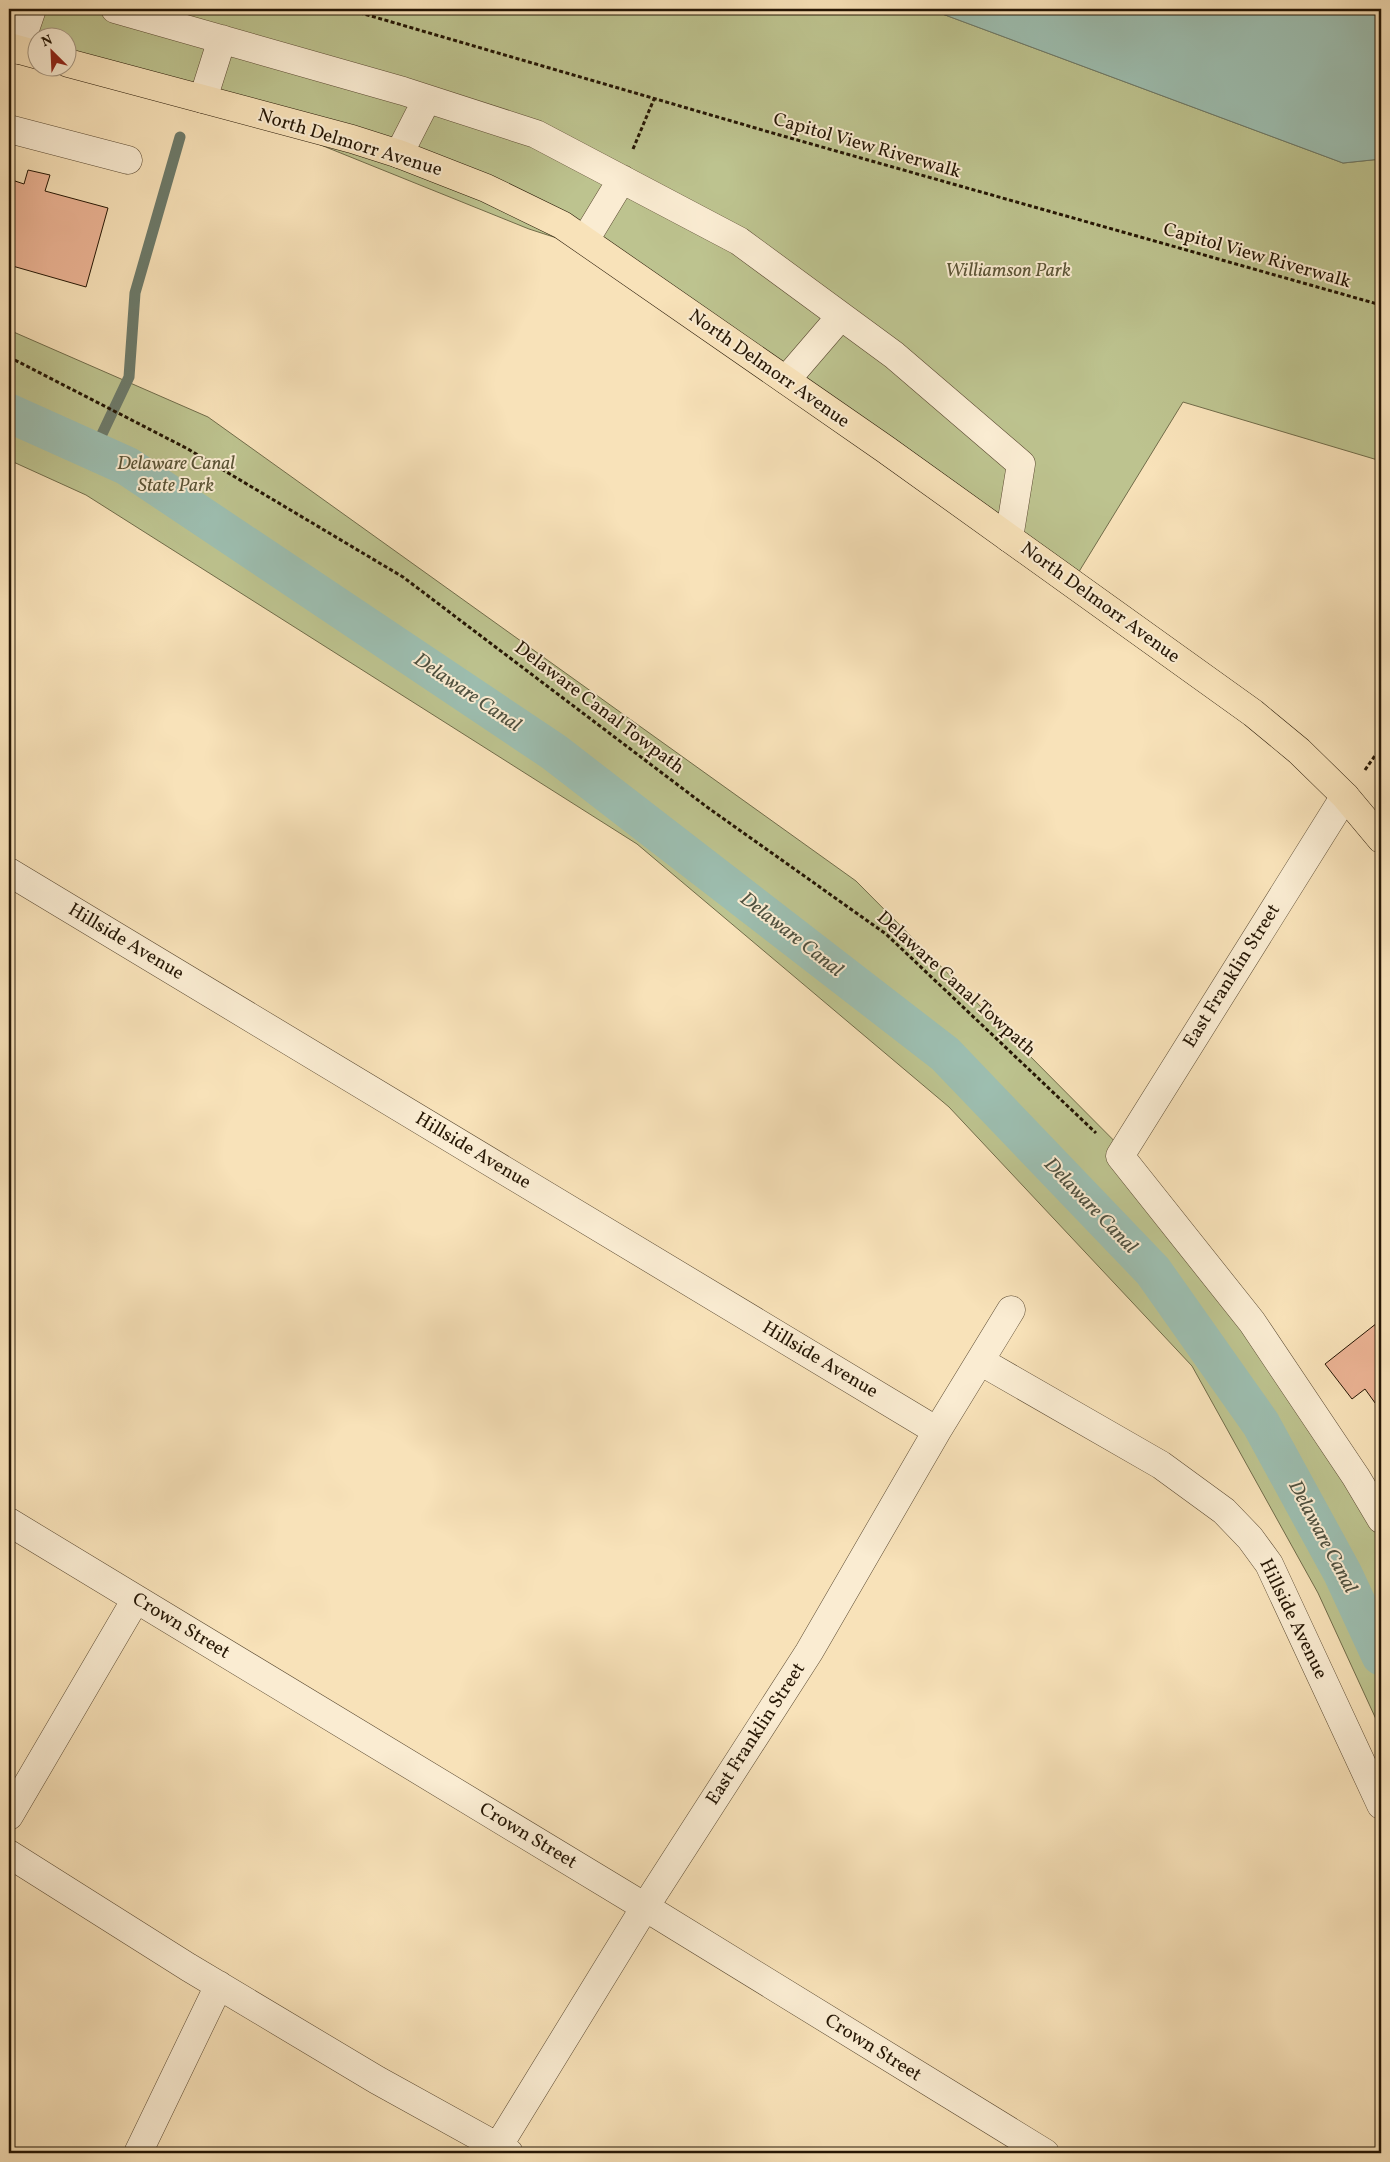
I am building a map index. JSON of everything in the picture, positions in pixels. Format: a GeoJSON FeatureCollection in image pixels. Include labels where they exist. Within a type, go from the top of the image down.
{"type":"FeatureCollection","features":[{"type":"Feature","properties":{"kind":"main road","name":"North Delmorr Avenue"},"geometry":{"type":"LineString","coordinates":[[78,66],[399,154],[486,188],[562,225],[786,380],[1253,713],[1299,751],[1345,796],[1381,839]]}},
{"type":"Feature","properties":{"kind":"street"},"geometry":{"type":"LineString","coordinates":[[21,51],[32,9]]}},
{"type":"Feature","properties":{"kind":"street"},"geometry":{"type":"LineString","coordinates":[[115,9],[427,99],[536,134],[739,241],[894,355],[1021,464],[1009,538]]}},
{"type":"Feature","properties":{"kind":"street"},"geometry":{"type":"LineString","coordinates":[[203,99],[222,39]]}},
{"type":"Feature","properties":{"kind":"street"},"geometry":{"type":"LineString","coordinates":[[399,154],[427,99]]}},
{"type":"Feature","properties":{"kind":"street"},"geometry":{"type":"LineString","coordinates":[[9,129],[128,160]]}},
{"type":"Feature","properties":{"kind":"street"},"geometry":{"type":"LineString","coordinates":[[585,240],[622,179]]}},
{"type":"Feature","properties":{"kind":"street"},"geometry":{"type":"LineString","coordinates":[[786,380],[841,316]]}},
{"type":"Feature","properties":{"kind":"street","name":"East Franklin Street"},"geometry":{"type":"LineString","coordinates":[[1120,1156],[1228,980],[1345,796]]}},
{"type":"Feature","properties":{"kind":"street","name":"Hillside Avenue"},"geometry":{"type":"LineString","coordinates":[[9,872],[937,1431]]}},
{"type":"Feature","properties":{"kind":"street"},"geometry":{"type":"LineString","coordinates":[[1120,1156],[1252,1322],[1356,1477],[1381,1519]]}},
{"type":"Feature","properties":{"kind":"street","name":"East Franklin Street"},"geometry":{"type":"LineString","coordinates":[[500,2151],[644,1907],[809,1652],[937,1431],[1011,1310]]}},
{"type":"Feature","properties":{"kind":"street","name":"Hillside Avenue"},"geometry":{"type":"LineString","coordinates":[[980,1361],[1161,1465],[1224,1511],[1250,1538],[1269,1564],[1381,1805]]}},
{"type":"Feature","properties":{"kind":"street","name":"Crown Street"},"geometry":{"type":"LineString","coordinates":[[9,1522],[644,1907],[1045,2153]]}},
{"type":"Feature","properties":{"kind":"street"},"geometry":{"type":"LineString","coordinates":[[9,1816],[136,1599]]}},
{"type":"Feature","properties":{"kind":"street"},"geometry":{"type":"LineString","coordinates":[[9,1854],[219,1985],[500,2151]]}},
{"type":"Feature","properties":{"kind":"street"},"geometry":{"type":"LineString","coordinates":[[138,2153],[219,1985]]}},
{"type":"Feature","properties":{"kind":"path","name":"Capitol View Riverwalk"},"geometry":{"type":"LineString","coordinates":[[347,9],[654,99],[1381,305]]}},
{"type":"Feature","properties":{"kind":"path"},"geometry":{"type":"LineString","coordinates":[[635,143],[654,99]]}},
{"type":"Feature","properties":{"kind":"path","name":"Delaware Canal Towpath"},"geometry":{"type":"LineString","coordinates":[[9,357],[188,449],[403,577],[707,807],[886,934],[1120,1156]]}},
{"type":"Feature","properties":{"kind":"green space","name":"Williamson Park"},"geometry":{"type":"Polygon","coordinates":[[[9,9],[929,9],[1343,163],[1381,159],[1381,461],[1183,402],[1072,583],[600,252],[529,229],[219,104],[78,65],[78,28],[28,28],[28,52],[9,47],[9,9]]]}},
{"type":"Feature","properties":{"kind":"green space","name":"Delaware Canal State Park"},"geometry":{"type":"Polygon","coordinates":[[[9,330],[208,417],[856,881],[1168,1195],[1381,1524],[1381,1730],[1318,1593],[1192,1366],[949,1107],[637,844],[86,495],[9,460],[9,330]]]}},
{"type":"Feature","properties":{"kind":"shaded area"},"geometry":{"type":"Polygon","coordinates":[[[929,9],[1381,9],[1381,159],[1343,163],[929,9]]]}},
{"type":"Feature","properties":{"kind":"building"},"geometry":{"type":"Polygon","coordinates":[[[28,170],[50,175],[45,191],[108,208],[86,287],[9,265],[9,179],[24,184],[28,170]]]}},
{"type":"Feature","properties":{"kind":"building"},"geometry":{"type":"Polygon","coordinates":[[[1377,1323],[1381,1329],[1381,1404],[1378,1407],[1365,1389],[1352,1399],[1325,1364],[1377,1323]]]}},
{"type":"Feature","properties":{"kind":"waterway"},"geometry":{"type":"LineString","coordinates":[[94,451],[129,377],[135,293],[180,137]]}},
{"type":"Feature","properties":{"kind":"waterway","name":"Delaware Canal"},"geometry":{"type":"LineString","coordinates":[[9,413],[127,466],[554,752],[945,1054],[1153,1271],[1261,1424],[1343,1574],[1381,1656]]}}]}
